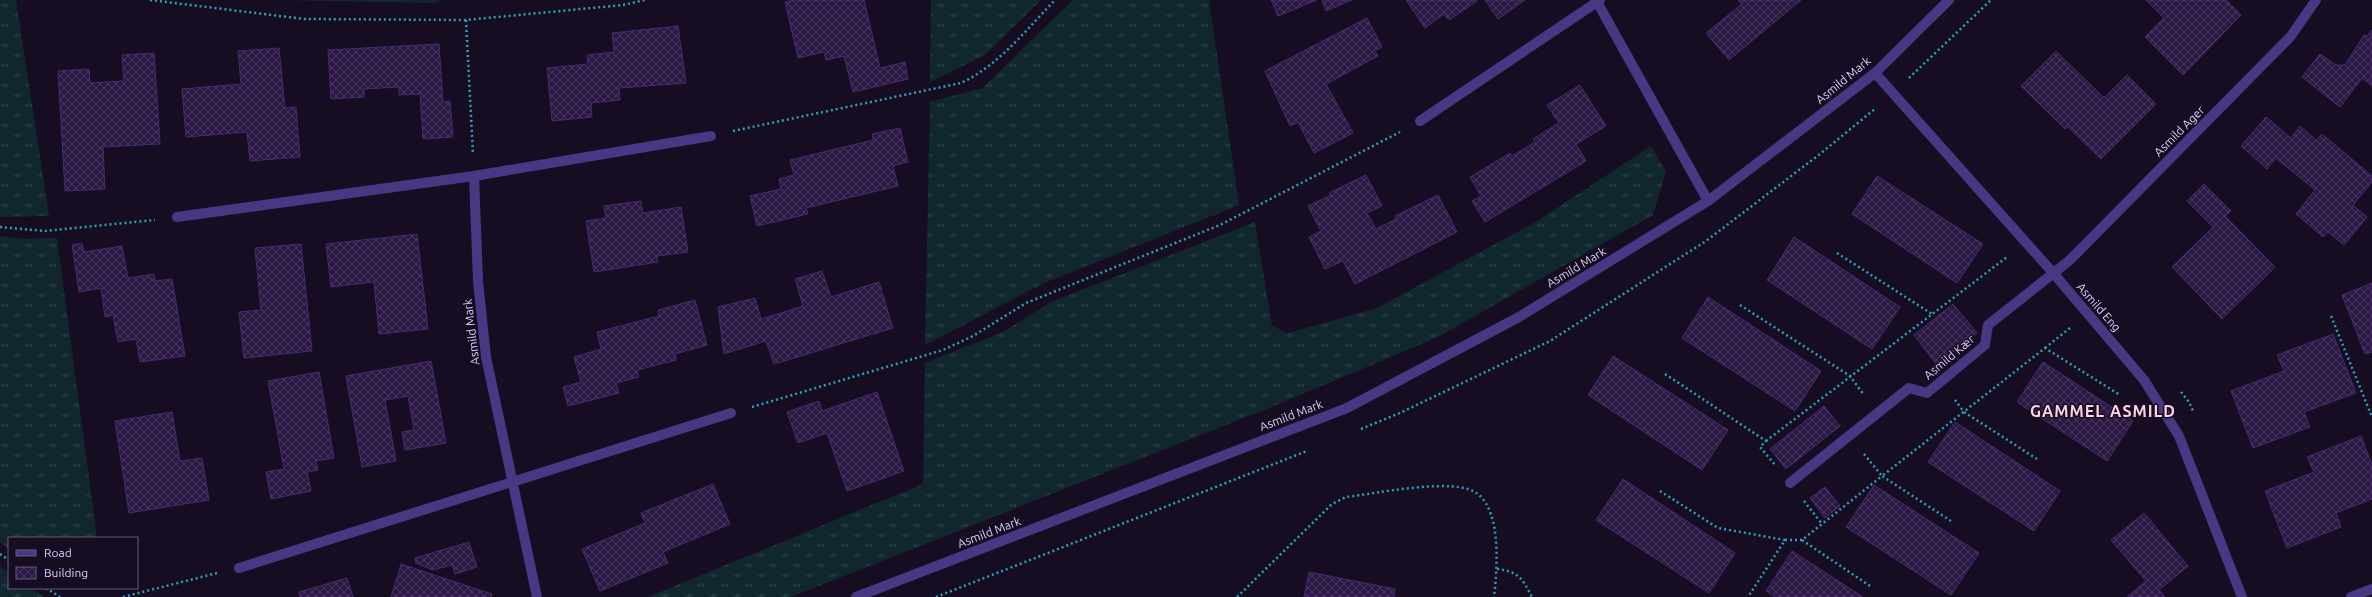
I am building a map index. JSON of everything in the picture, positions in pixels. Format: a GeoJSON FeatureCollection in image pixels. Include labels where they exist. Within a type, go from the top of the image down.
{"type":"FeatureCollection","features":[{"type":"Feature","properties":{"kind":"street","name":"Asmild Mark"},"geometry":{"type":"LineString","coordinates":[[856,597],[1346,408],[1519,317],[1708,201],[1875,73],[1950,0]]}},
{"type":"Feature","properties":{"kind":"street","name":"Asmild Ager"},"geometry":{"type":"LineString","coordinates":[[2054,274],[2291,36],[2316,0]]}},
{"type":"Feature","properties":{"kind":"street"},"geometry":{"type":"LineString","coordinates":[[1420,121],[1598,1],[1708,201]]}},
{"type":"Feature","properties":{"kind":"street","name":"Asmild Eng"},"geometry":{"type":"LineString","coordinates":[[1875,73],[2054,274],[2144,380],[2179,436],[2242,597]]}},
{"type":"Feature","properties":{"kind":"street"},"geometry":{"type":"LineString","coordinates":[[177,217],[474,176],[711,136]]}},
{"type":"Feature","properties":{"kind":"street","name":"Asmild Mark"},"geometry":{"type":"LineString","coordinates":[[474,176],[478,281],[486,357],[511,482],[537,597]]}},
{"type":"Feature","properties":{"kind":"street","name":"Asmild Kær"},"geometry":{"type":"LineString","coordinates":[[1790,483],[1909,388],[1927,393],[1985,345],[1988,325],[2054,274]]}},
{"type":"Feature","properties":{"kind":"street"},"geometry":{"type":"LineString","coordinates":[[239,568],[731,413]]}},
{"type":"Feature","properties":{"kind":"street"},"geometry":{"type":"LineString","coordinates":[[2351,597],[2372,589]]}},
{"type":"Feature","properties":{"kind":"path"},"geometry":{"type":"LineString","coordinates":[[150,0],[304,19],[466,20],[623,4],[645,0]]}},
{"type":"Feature","properties":{"kind":"path"},"geometry":{"type":"LineString","coordinates":[[711,136],[961,84],[980,74],[1001,56],[1055,0]]}},
{"type":"Feature","properties":{"kind":"path"},"geometry":{"type":"LineString","coordinates":[[466,20],[474,176]]}},
{"type":"Feature","properties":{"kind":"path"},"geometry":{"type":"LineString","coordinates":[[731,413],[943,350],[973,336],[1026,303],[1220,225],[1420,121]]}},
{"type":"Feature","properties":{"kind":"path"},"geometry":{"type":"LineString","coordinates":[[0,227],[45,231],[177,217]]}},
{"type":"Feature","properties":{"kind":"path"},"geometry":{"type":"LineString","coordinates":[[1822,524],[1760,446],[2026,243]]}},
{"type":"Feature","properties":{"kind":"path"},"geometry":{"type":"LineString","coordinates":[[1837,253],[1932,314]]}},
{"type":"Feature","properties":{"kind":"path"},"geometry":{"type":"LineString","coordinates":[[1740,305],[1850,376],[1878,413]]}},
{"type":"Feature","properties":{"kind":"path"},"geometry":{"type":"LineString","coordinates":[[2331,316],[2372,417]]}},
{"type":"Feature","properties":{"kind":"path"},"geometry":{"type":"LineString","coordinates":[[1802,540],[2045,348],[2120,396]]}},
{"type":"Feature","properties":{"kind":"path"},"geometry":{"type":"LineString","coordinates":[[1665,374],[1766,440]]}},
{"type":"Feature","properties":{"kind":"path"},"geometry":{"type":"LineString","coordinates":[[1964,412],[2037,459]]}},
{"type":"Feature","properties":{"kind":"path"},"geometry":{"type":"LineString","coordinates":[[1849,436],[1882,476],[1950,521]]}},
{"type":"Feature","properties":{"kind":"path"},"geometry":{"type":"LineString","coordinates":[[1238,597],[1332,504],[1346,497],[1446,485],[1467,488],[1478,494],[1486,503],[1495,529],[1497,569],[1494,597]]}},
{"type":"Feature","properties":{"kind":"path"},"geometry":{"type":"LineString","coordinates":[[1660,491],[1718,528],[1785,540],[1802,540],[1870,586]]}},
{"type":"Feature","properties":{"kind":"path"},"geometry":{"type":"LineString","coordinates":[[1748,597],[1785,540]]}},
{"type":"Feature","properties":{"kind":"path"},"geometry":{"type":"LineString","coordinates":[[123,597],[239,568]]}},
{"type":"Feature","properties":{"kind":"path"},"geometry":{"type":"LineString","coordinates":[[1497,569],[1510,571],[1520,576],[1532,597]]}},
{"type":"Feature","properties":{"kind":"path"},"geometry":{"type":"LineString","coordinates":[[48,589],[60,597]]}},
{"type":"Feature","properties":{"kind":"green space"},"geometry":{"type":"Polygon","coordinates":[[[0,0],[16,0],[49,216],[0,217],[0,0]]]}},
{"type":"Feature","properties":{"kind":"green space"},"geometry":{"type":"Polygon","coordinates":[[[281,0],[440,0],[435,3],[281,0]]]}},
{"type":"Feature","properties":{"kind":"green space"},"geometry":{"type":"Polygon","coordinates":[[[931,0],[1041,0],[985,55],[930,82],[931,0]]]}},
{"type":"Feature","properties":{"kind":"green space"},"geometry":{"type":"Polygon","coordinates":[[[1073,0],[1209,0],[1239,205],[1044,283],[925,345],[930,102],[982,88],[1073,0]]]}},
{"type":"Feature","properties":{"kind":"green space"},"geometry":{"type":"Polygon","coordinates":[[[1651,146],[1666,172],[1653,215],[1438,337],[1274,406],[791,597],[648,597],[923,484],[925,363],[1003,332],[1051,302],[1255,222],[1272,326],[1288,333],[1377,308],[1534,223],[1651,146]]]}},
{"type":"Feature","properties":{"kind":"green space"},"geometry":{"type":"Polygon","coordinates":[[[0,236],[22,239],[57,238],[97,537],[8,537],[8,548],[0,542],[0,236]]]}},
{"type":"Feature","properties":{"kind":"green space"},"geometry":{"type":"Polygon","coordinates":[[[0,566],[8,572],[8,589],[32,589],[44,597],[0,597],[0,566]]]}},
{"type":"Feature","properties":{"kind":"building"},"geometry":{"type":"Polygon","coordinates":[[[793,0],[864,0],[880,68],[905,62],[908,79],[853,92],[844,56],[826,60],[824,52],[798,58],[785,2],[793,0]]]}},
{"type":"Feature","properties":{"kind":"building"},"geometry":{"type":"Polygon","coordinates":[[[1271,0],[1317,0],[1278,16],[1271,0]]]}},
{"type":"Feature","properties":{"kind":"building"},"geometry":{"type":"Polygon","coordinates":[[[1322,0],[1352,0],[1326,11],[1322,0]]]}},
{"type":"Feature","properties":{"kind":"building"},"geometry":{"type":"Polygon","coordinates":[[[1406,0],[1477,1],[1449,20],[1444,14],[1425,28],[1406,0]]]}},
{"type":"Feature","properties":{"kind":"building"},"geometry":{"type":"Polygon","coordinates":[[[1485,0],[1525,0],[1498,19],[1485,0]]]}},
{"type":"Feature","properties":{"kind":"building"},"geometry":{"type":"Polygon","coordinates":[[[1738,0],[1801,0],[1729,60],[1706,33],[1742,4],[1738,0]]]}},
{"type":"Feature","properties":{"kind":"building"},"geometry":{"type":"Polygon","coordinates":[[[2146,0],[2226,0],[2241,15],[2183,75],[2145,37],[2164,18],[2146,0]]]}},
{"type":"Feature","properties":{"kind":"building"},"geometry":{"type":"Polygon","coordinates":[[[1367,18],[1382,47],[1375,51],[1378,56],[1326,84],[1353,133],[1314,153],[1298,122],[1290,126],[1265,71],[1367,18]]]}},
{"type":"Feature","properties":{"kind":"building"},"geometry":{"type":"Polygon","coordinates":[[[678,26],[686,83],[619,88],[620,100],[591,103],[592,117],[552,121],[547,68],[588,64],[587,55],[614,52],[612,33],[678,26]]]}},
{"type":"Feature","properties":{"kind":"building"},"geometry":{"type":"Polygon","coordinates":[[[2372,30],[2372,86],[2362,78],[2340,107],[2302,77],[2320,54],[2336,65],[2345,65],[2364,35],[2367,36],[2372,30]]]}},
{"type":"Feature","properties":{"kind":"building"},"geometry":{"type":"Polygon","coordinates":[[[439,44],[443,102],[450,101],[453,137],[423,139],[420,94],[399,95],[399,87],[364,89],[364,97],[331,99],[328,50],[439,44]]]}},
{"type":"Feature","properties":{"kind":"building"},"geometry":{"type":"Polygon","coordinates":[[[279,48],[285,108],[296,107],[300,157],[250,161],[247,132],[186,137],[182,89],[241,84],[238,51],[279,48]]]}},
{"type":"Feature","properties":{"kind":"building"},"geometry":{"type":"Polygon","coordinates":[[[2056,51],[2104,98],[2127,75],[2156,104],[2101,159],[2068,127],[2065,129],[2021,86],[2056,51]]]}},
{"type":"Feature","properties":{"kind":"building"},"geometry":{"type":"Polygon","coordinates":[[[154,53],[160,144],[103,147],[105,189],[65,191],[58,71],[89,69],[90,83],[124,81],[122,55],[154,53]]]}},
{"type":"Feature","properties":{"kind":"building"},"geometry":{"type":"Polygon","coordinates":[[[1580,85],[1606,126],[1576,144],[1586,161],[1485,222],[1472,201],[1481,196],[1470,177],[1510,153],[1512,156],[1535,142],[1533,139],[1559,123],[1547,105],[1580,85]]]}},
{"type":"Feature","properties":{"kind":"building"},"geometry":{"type":"Polygon","coordinates":[[[2266,117],[2291,138],[2300,126],[2316,140],[2322,134],[2372,176],[2372,182],[2353,205],[2367,217],[2344,245],[2328,232],[2323,237],[2296,214],[2315,190],[2276,158],[2267,169],[2241,146],[2266,117]]]}},
{"type":"Feature","properties":{"kind":"building"},"geometry":{"type":"Polygon","coordinates":[[[900,128],[908,162],[893,166],[898,186],[806,208],[808,214],[757,226],[750,196],[781,189],[779,179],[794,175],[790,160],[873,140],[872,134],[900,128]]]}},
{"type":"Feature","properties":{"kind":"building"},"geometry":{"type":"Polygon","coordinates":[[[1366,175],[1382,206],[1367,213],[1376,229],[1396,219],[1395,216],[1438,195],[1457,232],[1355,284],[1343,261],[1325,269],[1309,237],[1321,231],[1308,206],[1331,195],[1329,193],[1366,175]]]}},
{"type":"Feature","properties":{"kind":"building"},"geometry":{"type":"Polygon","coordinates":[[[1877,176],[1983,244],[1957,283],[1852,214],[1877,176]]]}},
{"type":"Feature","properties":{"kind":"building"},"geometry":{"type":"Polygon","coordinates":[[[2204,184],[2231,211],[2225,216],[2275,267],[2222,319],[2172,267],[2213,227],[2187,201],[2204,184]]]}},
{"type":"Feature","properties":{"kind":"building"},"geometry":{"type":"Polygon","coordinates":[[[641,201],[643,213],[681,207],[688,252],[657,256],[658,262],[594,272],[586,221],[606,218],[604,206],[641,201]]]}},
{"type":"Feature","properties":{"kind":"building"},"geometry":{"type":"Polygon","coordinates":[[[417,234],[428,329],[379,334],[374,282],[331,287],[326,244],[417,234]]]}},
{"type":"Feature","properties":{"kind":"building"},"geometry":{"type":"Polygon","coordinates":[[[1794,237],[1900,307],[1872,349],[1767,280],[1794,237]]]}},
{"type":"Feature","properties":{"kind":"building"},"geometry":{"type":"Polygon","coordinates":[[[82,243],[84,252],[122,246],[128,278],[154,274],[155,281],[172,279],[185,356],[140,362],[136,339],[118,342],[113,315],[105,317],[101,288],[79,292],[72,245],[82,243]]]}},
{"type":"Feature","properties":{"kind":"building"},"geometry":{"type":"Polygon","coordinates":[[[301,244],[312,351],[244,358],[239,312],[261,310],[255,248],[301,244]]]}},
{"type":"Feature","properties":{"kind":"building"},"geometry":{"type":"Polygon","coordinates":[[[822,271],[831,297],[879,282],[893,328],[774,364],[766,341],[724,354],[718,307],[755,298],[761,319],[803,306],[795,279],[822,271]]]}},
{"type":"Feature","properties":{"kind":"building"},"geometry":{"type":"Polygon","coordinates":[[[2372,283],[2372,352],[2365,354],[2342,295],[2372,283]]]}},
{"type":"Feature","properties":{"kind":"building"},"geometry":{"type":"Polygon","coordinates":[[[1708,297],[1821,371],[1795,411],[1682,338],[1708,297]]]}},
{"type":"Feature","properties":{"kind":"building"},"geometry":{"type":"Polygon","coordinates":[[[695,300],[707,345],[675,354],[676,360],[637,370],[639,377],[616,383],[619,393],[568,406],[563,387],[581,382],[574,357],[601,349],[597,332],[659,316],[658,310],[695,300]]]}},
{"type":"Feature","properties":{"kind":"building"},"geometry":{"type":"Polygon","coordinates":[[[1953,304],[1977,333],[1937,365],[1914,335],[1953,304]]]}},
{"type":"Feature","properties":{"kind":"building"},"geometry":{"type":"Polygon","coordinates":[[[2333,334],[2356,393],[2304,412],[2310,427],[2253,448],[2231,391],[2284,371],[2277,355],[2333,334]]]}},
{"type":"Feature","properties":{"kind":"building"},"geometry":{"type":"Polygon","coordinates":[[[1613,356],[1728,430],[1702,470],[1588,395],[1613,356]]]}},
{"type":"Feature","properties":{"kind":"building"},"geometry":{"type":"Polygon","coordinates":[[[431,361],[446,443],[405,450],[402,432],[414,430],[408,396],[385,400],[396,461],[362,467],[346,376],[431,361]]]}},
{"type":"Feature","properties":{"kind":"building"},"geometry":{"type":"Polygon","coordinates":[[[2043,362],[2133,421],[2107,461],[2017,402],[2043,362]]]}},
{"type":"Feature","properties":{"kind":"building"},"geometry":{"type":"Polygon","coordinates":[[[319,372],[334,458],[316,461],[318,470],[307,472],[311,491],[271,499],[266,472],[284,469],[268,381],[319,372]]]}},
{"type":"Feature","properties":{"kind":"building"},"geometry":{"type":"Polygon","coordinates":[[[877,392],[904,471],[847,491],[827,433],[798,443],[787,412],[819,401],[822,411],[877,392]]]}},
{"type":"Feature","properties":{"kind":"building"},"geometry":{"type":"Polygon","coordinates":[[[1824,406],[1840,426],[1786,469],[1770,449],[1824,406]]]}},
{"type":"Feature","properties":{"kind":"building"},"geometry":{"type":"Polygon","coordinates":[[[172,412],[180,461],[202,458],[209,500],[129,513],[115,421],[172,412]]]}},
{"type":"Feature","properties":{"kind":"building"},"geometry":{"type":"Polygon","coordinates":[[[1955,422],[2060,491],[2034,531],[1928,462],[1955,422]]]}},
{"type":"Feature","properties":{"kind":"building"},"geometry":{"type":"Polygon","coordinates":[[[2361,436],[2372,465],[2372,499],[2336,513],[2341,527],[2287,548],[2265,491],[2314,472],[2307,457],[2361,436]]]}},
{"type":"Feature","properties":{"kind":"building"},"geometry":{"type":"Polygon","coordinates":[[[1623,479],[1735,553],[1709,593],[1596,520],[1623,479]]]}},
{"type":"Feature","properties":{"kind":"building"},"geometry":{"type":"Polygon","coordinates":[[[713,484],[730,524],[663,552],[668,563],[600,591],[582,549],[645,523],[641,513],[713,484]]]}},
{"type":"Feature","properties":{"kind":"building"},"geometry":{"type":"Polygon","coordinates":[[[1874,485],[1979,553],[1951,595],[1846,527],[1874,485]]]}},
{"type":"Feature","properties":{"kind":"building"},"geometry":{"type":"Polygon","coordinates":[[[1825,487],[1840,506],[1825,518],[1810,498],[1825,487]]]}},
{"type":"Feature","properties":{"kind":"building"},"geometry":{"type":"Polygon","coordinates":[[[2144,513],[2188,566],[2159,590],[2165,597],[2127,597],[2146,581],[2111,540],[2144,513]]]}},
{"type":"Feature","properties":{"kind":"building"},"geometry":{"type":"Polygon","coordinates":[[[469,542],[477,567],[455,574],[452,565],[433,570],[416,563],[415,558],[469,542]]]}},
{"type":"Feature","properties":{"kind":"building"},"geometry":{"type":"Polygon","coordinates":[[[1792,551],[1863,597],[1775,597],[1766,591],[1792,551]]]}},
{"type":"Feature","properties":{"kind":"building"},"geometry":{"type":"Polygon","coordinates":[[[401,564],[492,594],[491,597],[391,597],[401,564]]]}},
{"type":"Feature","properties":{"kind":"building"},"geometry":{"type":"Polygon","coordinates":[[[1309,572],[1395,589],[1394,597],[1304,597],[1309,572]]]}},
{"type":"Feature","properties":{"kind":"building"},"geometry":{"type":"Polygon","coordinates":[[[347,578],[353,597],[300,597],[299,592],[347,578]]]}},
{"type":"Feature","properties":{"kind":"district","name":"GAMMEL ASMILD"},"geometry":{"type":"Point","coordinates":[2103,411]}}]}
